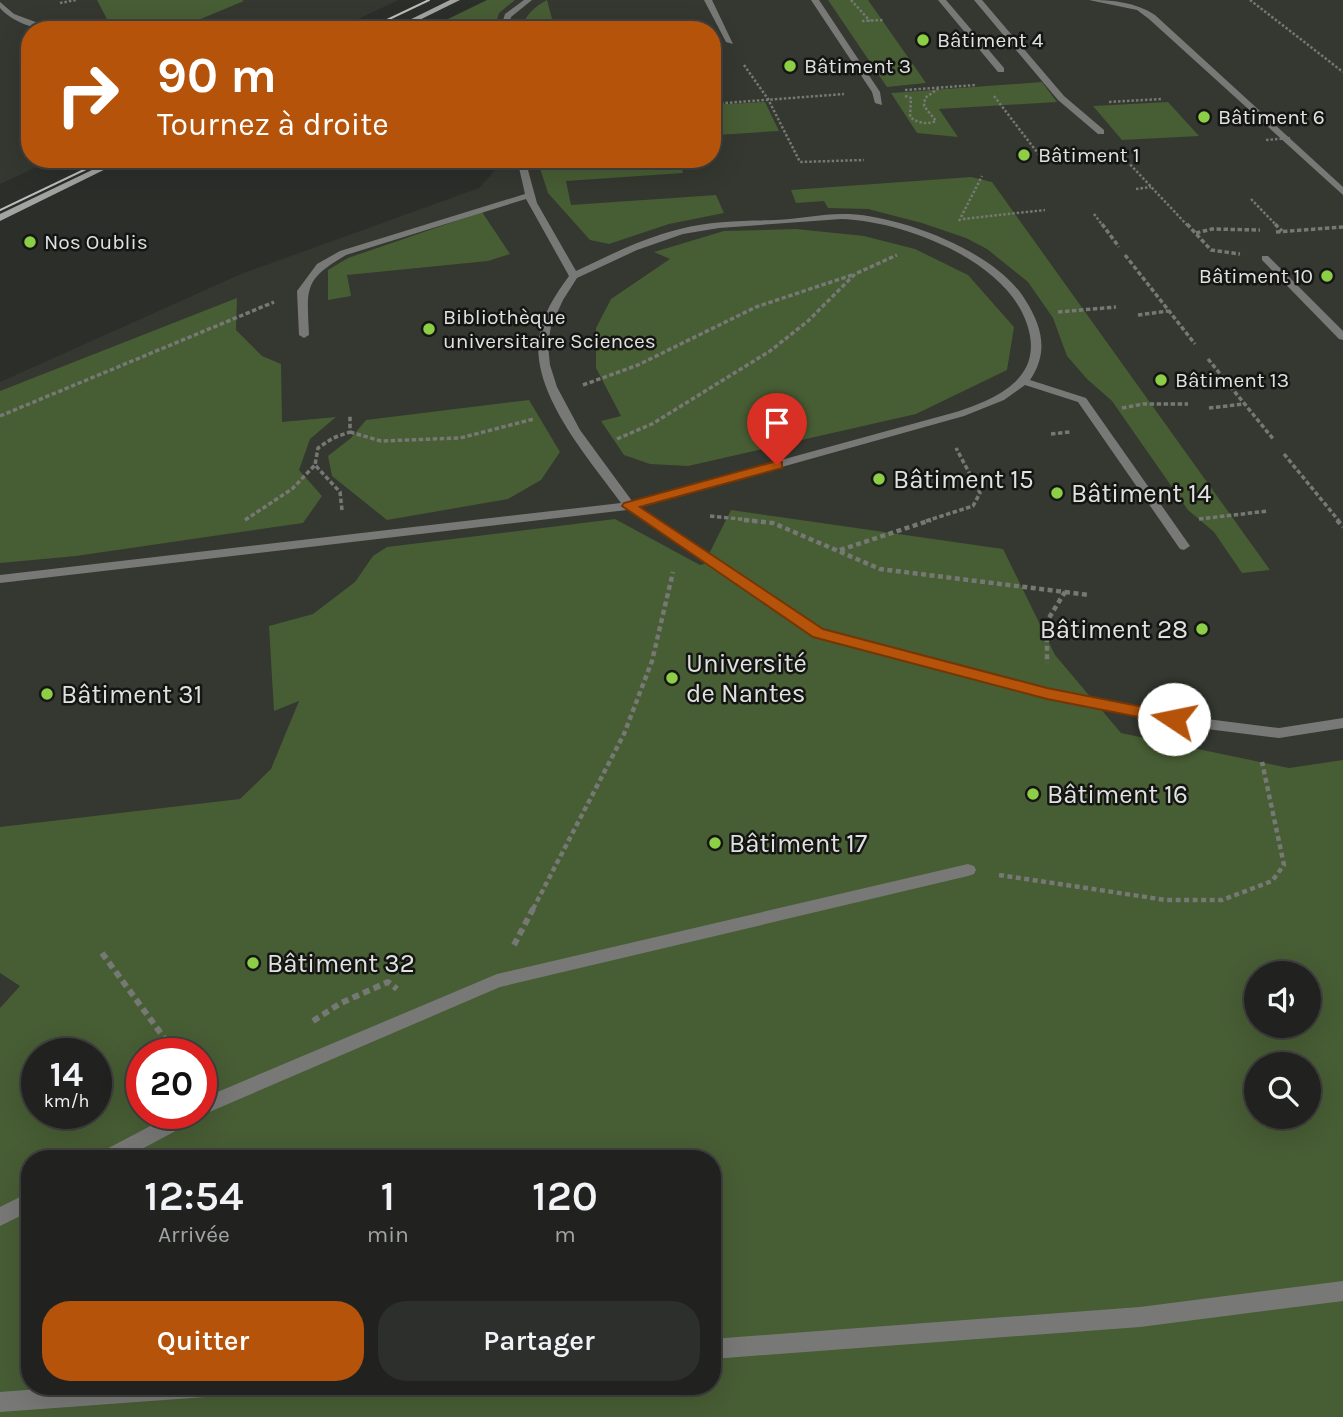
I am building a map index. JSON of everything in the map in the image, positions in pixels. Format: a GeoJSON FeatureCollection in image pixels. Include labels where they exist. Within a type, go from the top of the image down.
{"type":"FeatureCollection","features":[{"type":"Feature","properties":{"kind":"street"},"geometry":{"type":"LineString","coordinates":[[412,21],[456,0]]}},
{"type":"Feature","properties":{"kind":"street"},"geometry":{"type":"LineString","coordinates":[[0,218],[103,168]]}},
{"type":"Feature","properties":{"kind":"lane"},"geometry":{"type":"LineString","coordinates":[[507,21],[508,16],[528,0]]}},
{"type":"Feature","properties":{"kind":"lane"},"geometry":{"type":"LineString","coordinates":[[708,0],[719,21]]}},
{"type":"Feature","properties":{"kind":"lane"},"geometry":{"type":"LineString","coordinates":[[815,0],[878,97]]}},
{"type":"Feature","properties":{"kind":"lane"},"geometry":{"type":"LineString","coordinates":[[942,0],[1002,70]]}},
{"type":"Feature","properties":{"kind":"lane"},"geometry":{"type":"LineString","coordinates":[[978,0],[1069,104],[1101,132]]}},
{"type":"Feature","properties":{"kind":"lane"},"geometry":{"type":"LineString","coordinates":[[1093,0],[1139,8],[1152,17],[1343,192]]}},
{"type":"Feature","properties":{"kind":"lane"},"geometry":{"type":"LineString","coordinates":[[0,4],[11,16],[26,21]]}},
{"type":"Feature","properties":{"kind":"lane"},"geometry":{"type":"LineString","coordinates":[[721,25],[730,42]]}},
{"type":"Feature","properties":{"kind":"lane"},"geometry":{"type":"LineString","coordinates":[[524,168],[530,195],[573,276]]}},
{"type":"Feature","properties":{"kind":"lane"},"geometry":{"type":"LineString","coordinates":[[304,335],[302,291],[320,266],[343,253],[530,195]]}},
{"type":"Feature","properties":{"kind":"lane"},"geometry":{"type":"LineString","coordinates":[[0,579],[629,506],[960,414],[998,400],[1023,381],[1033,369],[1037,351],[1035,327],[1026,307],[996,275],[961,251],[932,238],[894,225],[848,216],[699,227],[627,250],[573,276],[558,298],[543,342],[543,360],[564,411],[629,506],[818,633],[1047,694],[1199,723],[1279,733],[1343,723]]}},
{"type":"Feature","properties":{"kind":"lane"},"geometry":{"type":"LineString","coordinates":[[1265,258],[1343,337]]}},
{"type":"Feature","properties":{"kind":"lane"},"geometry":{"type":"LineString","coordinates":[[1023,381],[1082,400],[1184,546]]}},
{"type":"Feature","properties":{"kind":"lane"},"geometry":{"type":"LineString","coordinates":[[217,1101],[496,981],[968,870]]}},
{"type":"Feature","properties":{"kind":"lane"},"geometry":{"type":"LineString","coordinates":[[123,1150],[162,1129]]}},
{"type":"Feature","properties":{"kind":"lane"},"geometry":{"type":"LineString","coordinates":[[0,1217],[21,1206]]}},
{"type":"Feature","properties":{"kind":"lane"},"geometry":{"type":"LineString","coordinates":[[721,1348],[1140,1317],[1343,1291]]}},
{"type":"Feature","properties":{"kind":"lane"},"geometry":{"type":"LineString","coordinates":[[0,1402],[96,1395]]}},
{"type":"Feature","properties":{"kind":"path"},"geometry":{"type":"LineString","coordinates":[[850,0],[859,6],[870,21]]}},
{"type":"Feature","properties":{"kind":"path"},"geometry":{"type":"LineString","coordinates":[[1250,0],[1343,72]]}},
{"type":"Feature","properties":{"kind":"path"},"geometry":{"type":"LineString","coordinates":[[730,42],[768,99],[800,162],[864,160]]}},
{"type":"Feature","properties":{"kind":"path"},"geometry":{"type":"LineString","coordinates":[[923,89],[976,85]]}},
{"type":"Feature","properties":{"kind":"path"},"geometry":{"type":"LineString","coordinates":[[721,102],[907,96],[911,98],[910,117],[925,124],[936,121],[935,116],[924,106],[925,98],[940,88]]}},
{"type":"Feature","properties":{"kind":"path"},"geometry":{"type":"LineString","coordinates":[[1069,104],[1162,99]]}},
{"type":"Feature","properties":{"kind":"path"},"geometry":{"type":"LineString","coordinates":[[1001,105],[1043,160]]}},
{"type":"Feature","properties":{"kind":"path"},"geometry":{"type":"LineString","coordinates":[[1266,139],[1290,138]]}},
{"type":"Feature","properties":{"kind":"path"},"geometry":{"type":"LineString","coordinates":[[1124,158],[1211,250],[1265,258]]}},
{"type":"Feature","properties":{"kind":"path"},"geometry":{"type":"LineString","coordinates":[[555,391],[612,377],[638,367],[728,320],[817,285],[855,274],[932,238],[957,224],[982,176]]}},
{"type":"Feature","properties":{"kind":"path"},"geometry":{"type":"LineString","coordinates":[[1136,189],[1151,187]]}},
{"type":"Feature","properties":{"kind":"path"},"geometry":{"type":"LineString","coordinates":[[1251,199],[1288,236]]}},
{"type":"Feature","properties":{"kind":"path"},"geometry":{"type":"LineString","coordinates":[[959,220],[1045,210]]}},
{"type":"Feature","properties":{"kind":"path"},"geometry":{"type":"LineString","coordinates":[[1094,214],[1119,247]]}},
{"type":"Feature","properties":{"kind":"path"},"geometry":{"type":"LineString","coordinates":[[1195,233],[1212,229],[1283,232],[1343,227]]}},
{"type":"Feature","properties":{"kind":"path"},"geometry":{"type":"LineString","coordinates":[[1125,255],[1195,344]]}},
{"type":"Feature","properties":{"kind":"path"},"geometry":{"type":"LineString","coordinates":[[590,451],[652,424],[771,351],[808,321],[855,274]]}},
{"type":"Feature","properties":{"kind":"path"},"geometry":{"type":"LineString","coordinates":[[0,416],[302,291]]}},
{"type":"Feature","properties":{"kind":"path"},"geometry":{"type":"LineString","coordinates":[[1077,310],[1116,307]]}},
{"type":"Feature","properties":{"kind":"path"},"geometry":{"type":"LineString","coordinates":[[1138,315],[1168,311]]}},
{"type":"Feature","properties":{"kind":"path"},"geometry":{"type":"LineString","coordinates":[[1208,359],[1274,439]]}},
{"type":"Feature","properties":{"kind":"path"},"geometry":{"type":"LineString","coordinates":[[1118,408],[1143,404],[1188,404]]}},
{"type":"Feature","properties":{"kind":"path"},"geometry":{"type":"LineString","coordinates":[[1209,408],[1244,404]]}},
{"type":"Feature","properties":{"kind":"path"},"geometry":{"type":"LineString","coordinates":[[319,542],[342,513],[340,492],[315,465],[318,448],[333,438],[350,432],[381,441],[460,438],[564,411]]}},
{"type":"Feature","properties":{"kind":"path"},"geometry":{"type":"LineString","coordinates":[[350,416],[350,432]]}},
{"type":"Feature","properties":{"kind":"path"},"geometry":{"type":"LineString","coordinates":[[1051,435],[1074,431]]}},
{"type":"Feature","properties":{"kind":"path"},"geometry":{"type":"LineString","coordinates":[[838,551],[972,506],[980,493],[956,448]]}},
{"type":"Feature","properties":{"kind":"path"},"geometry":{"type":"LineString","coordinates":[[1284,454],[1343,527]]}},
{"type":"Feature","properties":{"kind":"path"},"geometry":{"type":"LineString","coordinates":[[1222,515],[1268,510]]}},
{"type":"Feature","properties":{"kind":"path"},"geometry":{"type":"LineString","coordinates":[[707,515],[773,523],[880,569],[1089,595]]}},
{"type":"Feature","properties":{"kind":"path"},"geometry":{"type":"LineString","coordinates":[[496,981],[556,862],[606,774],[652,661],[682,541]]}},
{"type":"Feature","properties":{"kind":"path"},"geometry":{"type":"LineString","coordinates":[[1047,694],[1047,621],[1065,592]]}},
{"type":"Feature","properties":{"kind":"path"},"geometry":{"type":"LineString","coordinates":[[968,870],[1166,900],[1222,900],[1272,881],[1284,865],[1255,730]]}},
{"type":"Feature","properties":{"kind":"path"},"geometry":{"type":"LineString","coordinates":[[102,953],[164,1038]]}},
{"type":"Feature","properties":{"kind":"shaded area"},"geometry":{"type":"Polygon","coordinates":[[[0,0],[399,0],[354,21],[21,21],[21,168],[35,168],[0,184],[0,0]]]}},
{"type":"Feature","properties":{"kind":"shaded area","name":"Université de Nantes"},"geometry":{"type":"Polygon","coordinates":[[[487,0],[1343,0],[1343,1417],[0,1417],[0,382],[241,274],[479,188],[495,168],[721,168],[721,21],[447,21],[487,0]]]}},
{"type":"Feature","properties":{"kind":"green space"},"geometry":{"type":"Polygon","coordinates":[[[97,0],[244,1],[196,21],[103,21],[107,19],[97,0]]]}},
{"type":"Feature","properties":{"kind":"green space"},"geometry":{"type":"Polygon","coordinates":[[[487,0],[515,0],[499,13],[497,21],[447,21],[487,0]]]}},
{"type":"Feature","properties":{"kind":"green space"},"geometry":{"type":"Polygon","coordinates":[[[547,0],[553,21],[525,21],[538,5],[547,0]]]}},
{"type":"Feature","properties":{"kind":"green space"},"geometry":{"type":"Polygon","coordinates":[[[828,0],[868,0],[926,83],[887,87],[828,0]]]}},
{"type":"Feature","properties":{"kind":"green space"},"geometry":{"type":"Polygon","coordinates":[[[1042,82],[1057,102],[939,109],[958,137],[917,133],[891,93],[1042,82]]]}},
{"type":"Feature","properties":{"kind":"green space"},"geometry":{"type":"Polygon","coordinates":[[[765,102],[779,131],[721,135],[721,104],[765,102]]]}},
{"type":"Feature","properties":{"kind":"green space"},"geometry":{"type":"Polygon","coordinates":[[[1168,102],[1199,136],[1122,140],[1093,106],[1168,102]]]}},
{"type":"Feature","properties":{"kind":"green space"},"geometry":{"type":"Polygon","coordinates":[[[540,168],[682,168],[683,173],[566,181],[571,205],[716,195],[724,213],[669,224],[609,244],[590,240],[548,193],[540,168]]]}},
{"type":"Feature","properties":{"kind":"green space"},"geometry":{"type":"Polygon","coordinates":[[[971,177],[992,182],[1270,570],[1242,573],[1214,532],[1188,510],[1112,401],[1087,379],[1067,356],[1053,318],[1028,282],[987,249],[966,238],[922,223],[868,209],[828,208],[824,201],[796,203],[791,190],[971,177]]]}},
{"type":"Feature","properties":{"kind":"green space"},"geometry":{"type":"Polygon","coordinates":[[[482,212],[510,254],[488,261],[347,275],[351,296],[328,300],[328,270],[348,258],[482,212]]]}},
{"type":"Feature","properties":{"kind":"green space"},"geometry":{"type":"Polygon","coordinates":[[[796,229],[864,236],[915,249],[968,275],[1014,327],[1007,370],[916,414],[688,466],[650,464],[624,455],[601,421],[621,416],[596,368],[596,328],[611,299],[670,259],[654,252],[724,231],[796,229]]]}},
{"type":"Feature","properties":{"kind":"green space"},"geometry":{"type":"Polygon","coordinates":[[[237,298],[236,330],[262,356],[281,364],[282,422],[336,417],[310,439],[299,470],[322,496],[303,523],[76,556],[0,563],[0,391],[237,298]]]}},
{"type":"Feature","properties":{"kind":"green space"},"geometry":{"type":"Polygon","coordinates":[[[529,400],[560,452],[541,480],[508,499],[387,520],[332,476],[328,456],[351,438],[366,420],[529,400]]]}},
{"type":"Feature","properties":{"kind":"green space"},"geometry":{"type":"Polygon","coordinates":[[[731,510],[1003,549],[1055,655],[1121,733],[1289,768],[1343,760],[1343,1417],[0,1417],[0,1008],[20,986],[0,973],[0,827],[240,799],[271,769],[299,701],[274,711],[269,626],[313,614],[355,582],[373,556],[387,547],[615,519],[700,565],[704,564],[731,510]]]}},
{"type":"Feature","properties":{"kind":"tram line"},"geometry":{"type":"LineString","coordinates":[[385,21],[429,0]]}},
{"type":"Feature","properties":{"kind":"tram line"},"geometry":{"type":"LineString","coordinates":[[0,210],[88,168]]}},
{"type":"Feature","properties":{"kind":"place","name":"Bâtiment 4"},"geometry":{"type":"Point","coordinates":[923,40]}},
{"type":"Feature","properties":{"kind":"place","name":"Bâtiment 3"},"geometry":{"type":"Point","coordinates":[790,66]}},
{"type":"Feature","properties":{"kind":"place","name":"Bâtiment 6"},"geometry":{"type":"Point","coordinates":[1204,117]}},
{"type":"Feature","properties":{"kind":"place","name":"Bâtiment 1"},"geometry":{"type":"Point","coordinates":[1024,155]}},
{"type":"Feature","properties":{"kind":"place","name":"Nos Oublis"},"geometry":{"type":"Point","coordinates":[30,242]}},
{"type":"Feature","properties":{"kind":"place","name":"Bâtiment 10"},"geometry":{"type":"Point","coordinates":[1327,276]}},
{"type":"Feature","properties":{"kind":"place","name":"Bibliothèque universitaire Sciences"},"geometry":{"type":"Point","coordinates":[429,329]}},
{"type":"Feature","properties":{"kind":"place","name":"Bâtiment 13"},"geometry":{"type":"Point","coordinates":[1161,380]}},
{"type":"Feature","properties":{"kind":"place","name":"Bâtiment 15"},"geometry":{"type":"Point","coordinates":[879,479]}},
{"type":"Feature","properties":{"kind":"place","name":"Bâtiment 14"},"geometry":{"type":"Point","coordinates":[1057,493]}},
{"type":"Feature","properties":{"kind":"place","name":"Bâtiment 28"},"geometry":{"type":"Point","coordinates":[1202,629]}},
{"type":"Feature","properties":{"kind":"place","name":"Université de Nantes"},"geometry":{"type":"Point","coordinates":[672,678]}},
{"type":"Feature","properties":{"kind":"place","name":"Bâtiment 31"},"geometry":{"type":"Point","coordinates":[47,694]}},
{"type":"Feature","properties":{"kind":"place","name":"Bâtiment 16"},"geometry":{"type":"Point","coordinates":[1033,794]}},
{"type":"Feature","properties":{"kind":"place","name":"Bâtiment 17"},"geometry":{"type":"Point","coordinates":[715,843]}},
{"type":"Feature","properties":{"kind":"place","name":"Bâtiment 32"},"geometry":{"type":"Point","coordinates":[253,963]}},
{"type":"Feature","properties":{"kind":"route"},"geometry":{"type":"LineString","coordinates":[[777,465],[629,506],[818,633],[1047,694],[1174,719]]}}]}
